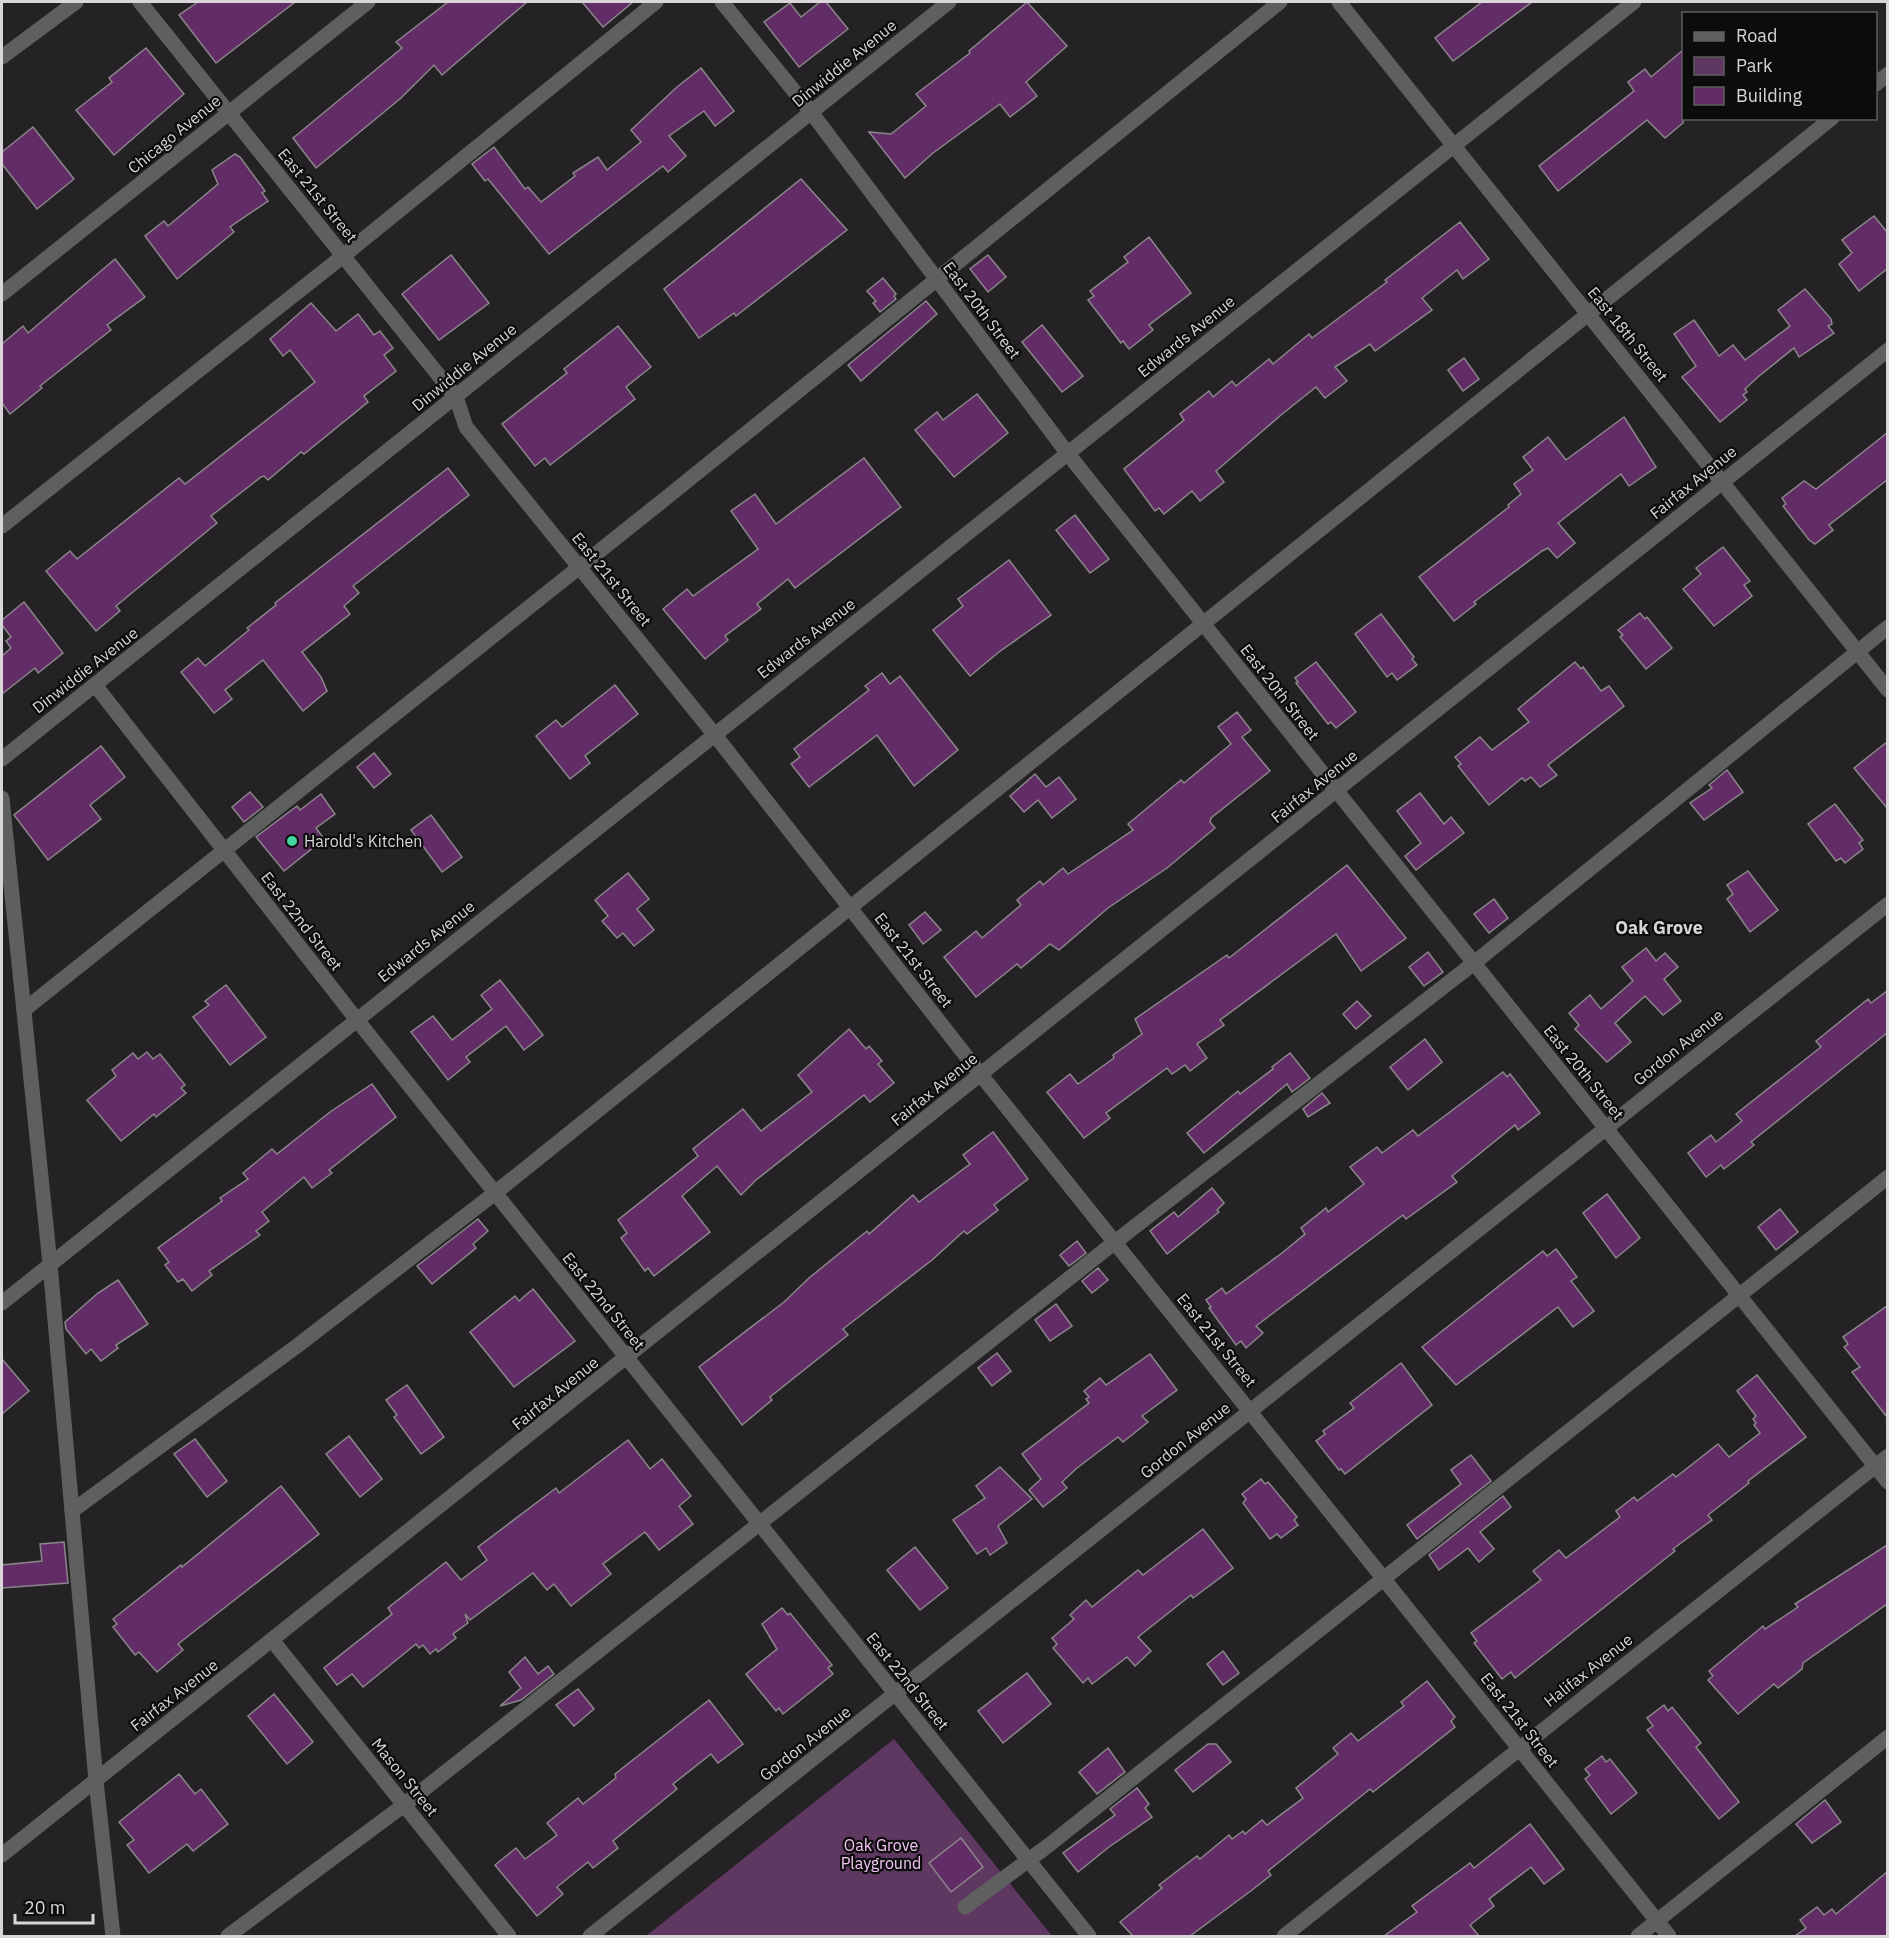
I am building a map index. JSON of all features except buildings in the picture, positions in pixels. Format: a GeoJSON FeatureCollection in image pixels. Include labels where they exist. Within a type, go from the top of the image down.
{"type":"FeatureCollection","features":[{"type":"Feature","properties":{"kind":"street"},"geometry":{"type":"LineString","coordinates":[[2,57],[76,2]]}},
{"type":"Feature","properties":{"kind":"street","name":"East 21st Street"},"geometry":{"type":"LineString","coordinates":[[140,2],[456,397],[466,428],[714,734],[981,1075],[1669,1936]]}},
{"type":"Feature","properties":{"kind":"street","name":"Chicago Avenue"},"geometry":{"type":"LineString","coordinates":[[2,294],[368,2]]}},
{"type":"Feature","properties":{"kind":"street"},"geometry":{"type":"LineString","coordinates":[[2,526],[344,256],[656,2]]}},
{"type":"Feature","properties":{"kind":"street","name":"East 20th Street"},"geometry":{"type":"LineString","coordinates":[[722,2],[811,112],[1068,454],[1887,1482]]}},
{"type":"Feature","properties":{"kind":"street","name":"Dinwiddie Avenue"},"geometry":{"type":"LineString","coordinates":[[2,759],[949,2]]}},
{"type":"Feature","properties":{"kind":"street"},"geometry":{"type":"LineString","coordinates":[[24,1010],[223,849],[580,568],[1280,2]]}},
{"type":"Feature","properties":{"kind":"street","name":"East 18th Street"},"geometry":{"type":"LineString","coordinates":[[1339,2],[1887,690]]}},
{"type":"Feature","properties":{"kind":"street","name":"Edwards Avenue"},"geometry":{"type":"LineString","coordinates":[[2,1303],[1634,2]]}},
{"type":"Feature","properties":{"kind":"street"},"geometry":{"type":"LineString","coordinates":[[72,1511],[297,1346],[495,1193],[1829,120]]}},
{"type":"Feature","properties":{"kind":"street","name":"Fairfax Avenue"},"geometry":{"type":"LineString","coordinates":[[2,1855],[1887,350]]}},
{"type":"Feature","properties":{"kind":"street"},"geometry":{"type":"LineString","coordinates":[[228,1936],[404,1805],[1115,1242],[1474,963],[1887,627]]}},
{"type":"Feature","properties":{"kind":"street","name":"East 22nd Street"},"geometry":{"type":"LineString","coordinates":[[95,685],[357,1020],[1089,1936]]}},
{"type":"Feature","properties":{"kind":"street"},"geometry":{"type":"LineString","coordinates":[[2,798],[51,1264],[96,1781],[112,1936]]}},
{"type":"Feature","properties":{"kind":"street","name":"Gordon Avenue"},"geometry":{"type":"LineString","coordinates":[[590,1936],[1887,904]]}},
{"type":"Feature","properties":{"kind":"street"},"geometry":{"type":"LineString","coordinates":[[965,1907],[1029,1861],[1740,1297],[1887,1177]]}},
{"type":"Feature","properties":{"kind":"street","name":"Halifax Avenue"},"geometry":{"type":"LineString","coordinates":[[1284,1936],[1887,1456]]}},
{"type":"Feature","properties":{"kind":"street","name":"Mason Street"},"geometry":{"type":"LineString","coordinates":[[272,1640],[509,1936]]}},
{"type":"Feature","properties":{"kind":"street"},"geometry":{"type":"LineString","coordinates":[[1638,1936],[1887,1737]]}},
{"type":"Feature","properties":{"kind":"green space","name":"Oak Grove Playground"},"geometry":{"type":"Polygon","coordinates":[[[894,1739],[1052,1936],[646,1936],[894,1739]]]}},
{"type":"Feature","properties":{"kind":"place","name":"Harold's Kitchen"},"geometry":{"type":"Point","coordinates":[292,841]}},
{"type":"Feature","properties":{"kind":"district","name":"Oak Grove"},"geometry":{"type":"Point","coordinates":[1659,928]}}]}
